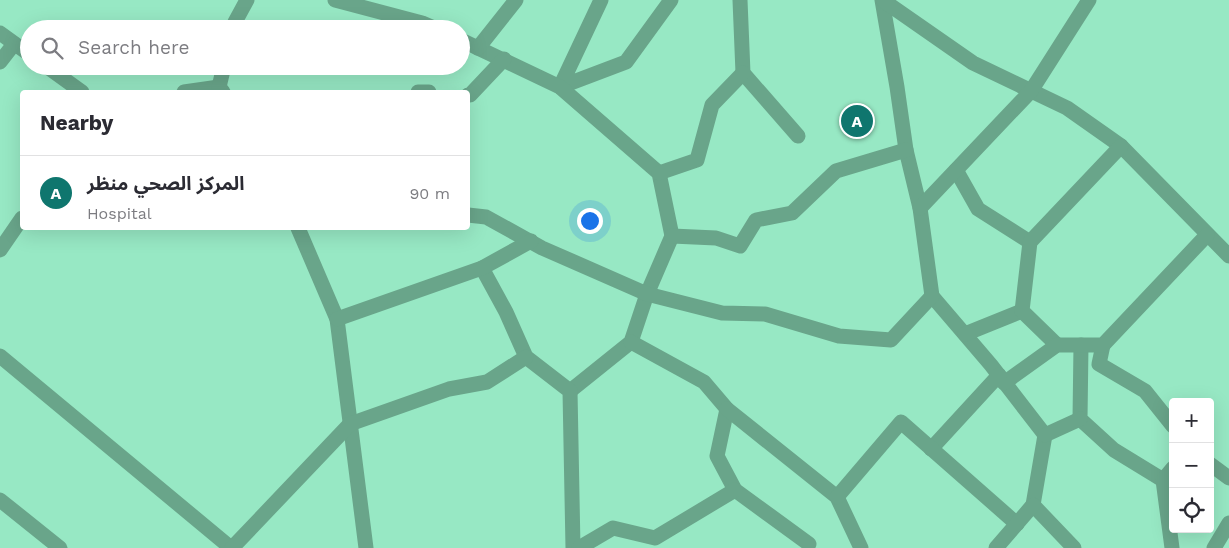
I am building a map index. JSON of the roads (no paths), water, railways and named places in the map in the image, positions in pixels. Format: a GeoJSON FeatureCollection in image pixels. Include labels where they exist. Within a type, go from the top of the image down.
{"type":"FeatureCollection","features":[{"type":"Feature","properties":{"kind":"street"},"geometry":{"type":"LineString","coordinates":[[236,20],[247,0]]}},
{"type":"Feature","properties":{"kind":"street"},"geometry":{"type":"LineString","coordinates":[[336,0],[414,20]]}},
{"type":"Feature","properties":{"kind":"street"},"geometry":{"type":"LineString","coordinates":[[478,48],[516,0]]}},
{"type":"Feature","properties":{"kind":"street"},"geometry":{"type":"LineString","coordinates":[[560,87],[601,0]]}},
{"type":"Feature","properties":{"kind":"street"},"geometry":{"type":"LineString","coordinates":[[560,87],[626,62],[671,0]]}},
{"type":"Feature","properties":{"kind":"street"},"geometry":{"type":"LineString","coordinates":[[740,0],[743,73],[798,136]]}},
{"type":"Feature","properties":{"kind":"street"},"geometry":{"type":"LineString","coordinates":[[883,0],[973,63],[1067,108],[1121,146],[1229,256]]}},
{"type":"Feature","properties":{"kind":"street"},"geometry":{"type":"LineString","coordinates":[[883,0],[906,150],[920,208],[932,296],[1002,379],[1045,435],[1033,505],[996,548]]}},
{"type":"Feature","properties":{"kind":"street"},"geometry":{"type":"LineString","coordinates":[[920,208],[1031,91],[1088,0]]}},
{"type":"Feature","properties":{"kind":"street"},"geometry":{"type":"LineString","coordinates":[[0,33],[20,48]]}},
{"type":"Feature","properties":{"kind":"street"},"geometry":{"type":"LineString","coordinates":[[0,62],[14,44]]}},
{"type":"Feature","properties":{"kind":"street"},"geometry":{"type":"LineString","coordinates":[[470,44],[560,87],[659,173],[672,236],[647,294],[631,342],[570,391]]}},
{"type":"Feature","properties":{"kind":"street"},"geometry":{"type":"LineString","coordinates":[[470,95],[504,59]]}},
{"type":"Feature","properties":{"kind":"street"},"geometry":{"type":"LineString","coordinates":[[659,173],[696,160],[712,105],[743,73]]}},
{"type":"Feature","properties":{"kind":"street"},"geometry":{"type":"LineString","coordinates":[[58,75],[79,90]]}},
{"type":"Feature","properties":{"kind":"street"},"geometry":{"type":"LineString","coordinates":[[221,90],[223,75]]}},
{"type":"Feature","properties":{"kind":"street"},"geometry":{"type":"LineString","coordinates":[[1022,311],[1030,242],[1121,146]]}},
{"type":"Feature","properties":{"kind":"street"},"geometry":{"type":"LineString","coordinates":[[672,236],[716,238],[740,246],[756,220],[792,213],[836,170],[906,150]]}},
{"type":"Feature","properties":{"kind":"street"},"geometry":{"type":"LineString","coordinates":[[956,170],[978,209],[1030,242]]}},
{"type":"Feature","properties":{"kind":"street"},"geometry":{"type":"LineString","coordinates":[[470,216],[486,216],[531,241],[647,294],[722,313],[765,314],[839,336],[891,340],[932,296]]}},
{"type":"Feature","properties":{"kind":"street"},"geometry":{"type":"LineString","coordinates":[[0,250],[20,221]]}},
{"type":"Feature","properties":{"kind":"street"},"geometry":{"type":"LineString","coordinates":[[299,230],[337,319],[366,548]]}},
{"type":"Feature","properties":{"kind":"street"},"geometry":{"type":"LineString","coordinates":[[1169,421],[1145,391],[1099,364],[1103,345],[1207,235]]}},
{"type":"Feature","properties":{"kind":"street"},"geometry":{"type":"LineString","coordinates":[[337,319],[482,268],[531,241]]}},
{"type":"Feature","properties":{"kind":"street"},"geometry":{"type":"LineString","coordinates":[[482,268],[506,312],[526,357],[570,391]]}},
{"type":"Feature","properties":{"kind":"street"},"geometry":{"type":"LineString","coordinates":[[964,334],[1022,311]]}},
{"type":"Feature","properties":{"kind":"street"},"geometry":{"type":"LineString","coordinates":[[1022,311],[1057,345]]}},
{"type":"Feature","properties":{"kind":"street"},"geometry":{"type":"LineString","coordinates":[[631,342],[704,382],[727,409],[837,497],[861,548]]}},
{"type":"Feature","properties":{"kind":"street"},"geometry":{"type":"LineString","coordinates":[[931,449],[1002,379],[1057,345],[1103,345]]}},
{"type":"Feature","properties":{"kind":"street"},"geometry":{"type":"LineString","coordinates":[[1081,345],[1080,419],[1114,450],[1168,474],[1172,548]]}},
{"type":"Feature","properties":{"kind":"street"},"geometry":{"type":"LineString","coordinates":[[0,356],[231,548],[350,424],[449,389],[487,382],[526,357]]}},
{"type":"Feature","properties":{"kind":"street"},"geometry":{"type":"LineString","coordinates":[[570,391],[573,548]]}},
{"type":"Feature","properties":{"kind":"street"},"geometry":{"type":"LineString","coordinates":[[727,409],[717,456],[735,490],[809,544]]}},
{"type":"Feature","properties":{"kind":"street"},"geometry":{"type":"LineString","coordinates":[[1045,435],[1080,419]]}},
{"type":"Feature","properties":{"kind":"street"},"geometry":{"type":"LineString","coordinates":[[837,497],[901,422],[1017,524]]}},
{"type":"Feature","properties":{"kind":"street"},"geometry":{"type":"LineString","coordinates":[[1214,467],[1229,478]]}},
{"type":"Feature","properties":{"kind":"street"},"geometry":{"type":"LineString","coordinates":[[579,548],[613,528],[655,538],[735,490]]}},
{"type":"Feature","properties":{"kind":"street"},"geometry":{"type":"LineString","coordinates":[[0,500],[60,548]]}},
{"type":"Feature","properties":{"kind":"street"},"geometry":{"type":"LineString","coordinates":[[1033,505],[1074,548]]}},
{"type":"Feature","properties":{"kind":"street"},"geometry":{"type":"LineString","coordinates":[[1214,548],[1229,523]]}},
{"type":"Feature","properties":{"kind":"place","name":"المركز الصحي منظر"},"geometry":{"type":"Point","coordinates":[857,121]}}]}
